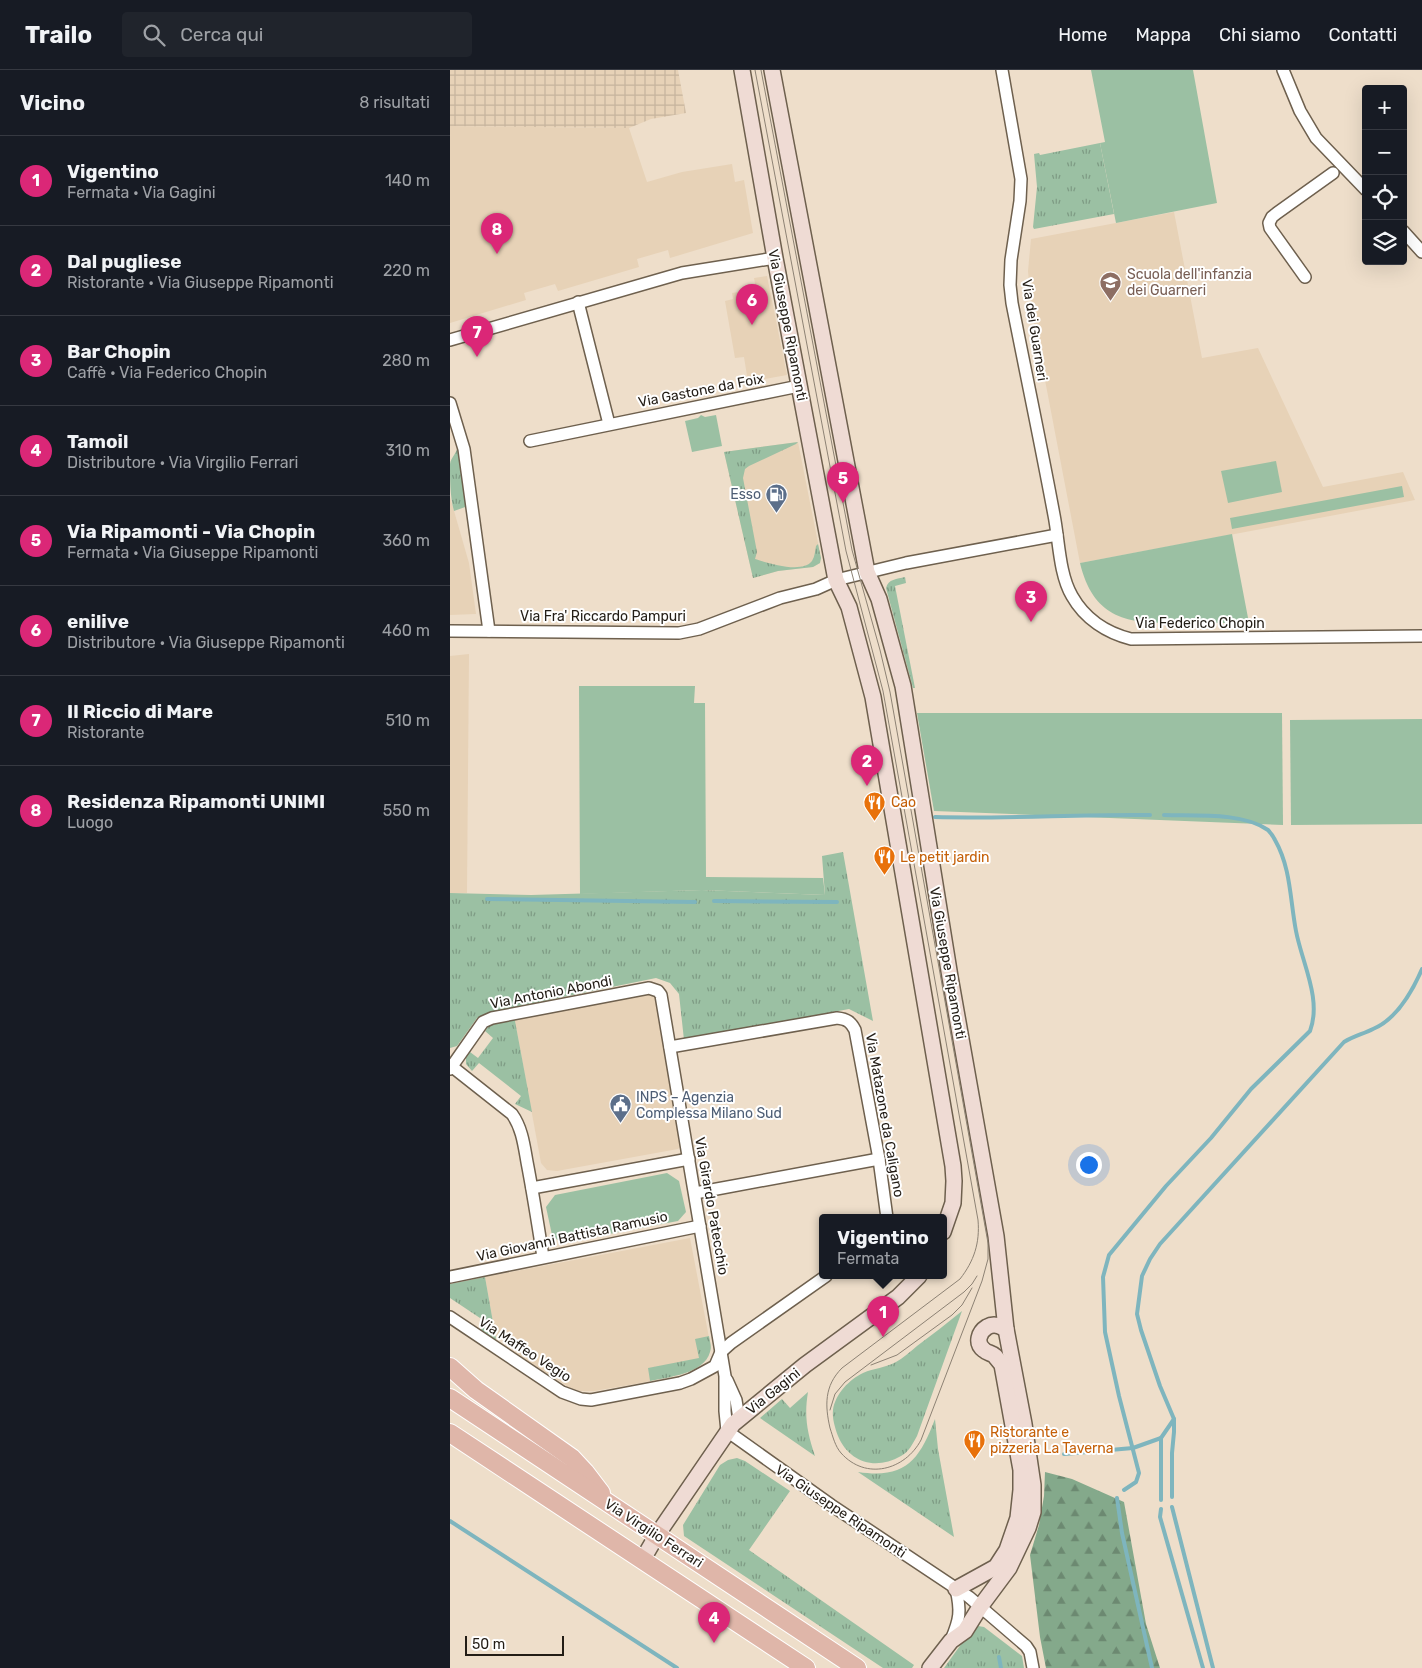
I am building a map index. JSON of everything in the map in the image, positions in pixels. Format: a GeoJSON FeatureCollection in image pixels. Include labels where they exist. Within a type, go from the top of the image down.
{"type":"FeatureCollection","features":[{"type":"Feature","properties":{"kind":"main road"},"geometry":{"type":"LineString","coordinates":[[450,1366],[476,1390],[572,1458],[609,1504]]}},
{"type":"Feature","properties":{"kind":"main road","name":"Via Virgilio Ferrari"},"geometry":{"type":"LineString","coordinates":[[450,1398],[857,1668]]}},
{"type":"Feature","properties":{"kind":"main road","name":"Via Virgilio Ferrari"},"geometry":{"type":"LineString","coordinates":[[450,1432],[806,1668]]}},
{"type":"Feature","properties":{"kind":"street","name":"Via Giuseppe Ripamonti"},"geometry":{"type":"LineString","coordinates":[[742,70],[836,580],[849,607],[873,697],[950,1147],[954,1181],[953,1203],[947,1220]]}},
{"type":"Feature","properties":{"kind":"street","name":"Via Giuseppe Ripamonti"},"geometry":{"type":"LineString","coordinates":[[772,70],[867,572],[879,599],[903,686],[950,977],[996,1236],[1006,1329],[1031,1470],[1033,1512],[1028,1528],[1009,1568],[965,1631],[951,1641],[930,1668]]}},
{"type":"Feature","properties":{"kind":"street","name":"Via dei Guarneri"},"geometry":{"type":"LineString","coordinates":[[1002,70],[1021,179],[1020,200],[1011,260],[1011,294],[1057,535]]}},
{"type":"Feature","properties":{"kind":"street"},"geometry":{"type":"LineString","coordinates":[[1283,70],[1300,111],[1316,138],[1362,186]]}},
{"type":"Feature","properties":{"kind":"street"},"geometry":{"type":"LineString","coordinates":[[1305,277],[1269,224],[1272,217],[1277,213],[1333,173]]}},
{"type":"Feature","properties":{"kind":"street"},"geometry":{"type":"LineString","coordinates":[[1407,235],[1422,252]]}},
{"type":"Feature","properties":{"kind":"street"},"geometry":{"type":"LineString","coordinates":[[450,340],[578,302],[682,274],[776,258]]}},
{"type":"Feature","properties":{"kind":"street"},"geometry":{"type":"LineString","coordinates":[[578,302],[609,424]]}},
{"type":"Feature","properties":{"kind":"street","name":"Via Gastone da Foix"},"geometry":{"type":"LineString","coordinates":[[530,441],[799,386]]}},
{"type":"Feature","properties":{"kind":"street"},"geometry":{"type":"LineString","coordinates":[[450,403],[464,448],[489,630]]}},
{"type":"Feature","properties":{"kind":"street"},"geometry":{"type":"LineString","coordinates":[[836,580],[906,563],[1057,535]]}},
{"type":"Feature","properties":{"kind":"street","name":"Via Federico Chopin"},"geometry":{"type":"LineString","coordinates":[[1057,535],[1065,581],[1078,607],[1105,629],[1131,639],[1422,636]]}},
{"type":"Feature","properties":{"kind":"street","name":"Via Fra' Riccardo Pampuri"},"geometry":{"type":"LineString","coordinates":[[450,631],[679,633],[699,629],[780,598],[816,589],[836,580]]}},
{"type":"Feature","properties":{"kind":"street","name":"Via Girardo Patecchio"},"geometry":{"type":"LineString","coordinates":[[649,988],[658,991],[661,995],[726,1376],[725,1411],[727,1431]]}},
{"type":"Feature","properties":{"kind":"street","name":"Via Antonio Abondi"},"geometry":{"type":"LineString","coordinates":[[451,1067],[482,1024],[492,1018],[649,988]]}},
{"type":"Feature","properties":{"kind":"street","name":"Via Matazone da Caligano"},"geometry":{"type":"LineString","coordinates":[[670,1048],[837,1018],[846,1019],[852,1023],[856,1030],[879,1159],[886,1214]]}},
{"type":"Feature","properties":{"kind":"street"},"geometry":{"type":"LineString","coordinates":[[451,1067],[512,1114],[517,1121],[521,1131],[532,1188],[543,1257]]}},
{"type":"Feature","properties":{"kind":"street"},"geometry":{"type":"LineString","coordinates":[[532,1188],[689,1159]]}},
{"type":"Feature","properties":{"kind":"street"},"geometry":{"type":"LineString","coordinates":[[694,1193],[879,1159]]}},
{"type":"Feature","properties":{"kind":"street","name":"Via Giovanni Battista Ramusio"},"geometry":{"type":"LineString","coordinates":[[450,1277],[700,1226]]}},
{"type":"Feature","properties":{"kind":"street"},"geometry":{"type":"LineString","coordinates":[[722,1352],[730,1343],[822,1279]]}},
{"type":"Feature","properties":{"kind":"street","name":"Via Gagini"},"geometry":{"type":"LineString","coordinates":[[643,1560],[657,1535],[727,1431],[738,1419],[805,1365],[898,1298],[916,1279]]}},
{"type":"Feature","properties":{"kind":"street","name":"Via Maffeo Vegio"},"geometry":{"type":"LineString","coordinates":[[450,1317],[562,1392],[581,1399],[591,1400],[691,1379],[715,1366],[722,1352]]}},
{"type":"Feature","properties":{"kind":"street"},"geometry":{"type":"LineString","coordinates":[[956,1589],[996,1567],[1007,1550],[1018,1518],[1021,1470],[1002,1365],[994,1354],[984,1350],[979,1344],[979,1336],[990,1325],[999,1325],[1006,1329]]}},
{"type":"Feature","properties":{"kind":"street","name":"Via Girardo Patecchio"},"geometry":{"type":"LineString","coordinates":[[726,1376],[736,1400],[738,1419]]}},
{"type":"Feature","properties":{"kind":"street","name":"Via Giuseppe Ripamonti"},"geometry":{"type":"LineString","coordinates":[[727,1431],[980,1607],[1026,1646],[1030,1652],[1033,1668]]}},
{"type":"Feature","properties":{"kind":"street","name":"Via Giuseppe Ripamonti"},"geometry":{"type":"LineString","coordinates":[[951,1641],[960,1616],[956,1589]]}},
{"type":"Feature","properties":{"kind":"shaded area"},"geometry":{"type":"Polygon","coordinates":[[[450,70],[678,70],[686,113],[651,119],[629,128],[450,126],[450,70]]]}},
{"type":"Feature","properties":{"kind":"shaded area"},"geometry":{"type":"Polygon","coordinates":[[[450,126],[629,128],[647,182],[682,172],[732,164],[735,182],[744,180],[753,233],[670,258],[668,250],[637,259],[639,267],[558,291],[555,284],[524,293],[526,300],[450,323],[450,126]]]}},
{"type":"Feature","properties":{"kind":"shaded area"},"geometry":{"type":"Polygon","coordinates":[[[1174,212],[1202,358],[1258,348],[1323,487],[1403,472],[1415,500],[1080,563],[1031,307],[1028,271],[1031,239],[1174,212]]]}},
{"type":"Feature","properties":{"kind":"shaded area"},"geometry":{"type":"Polygon","coordinates":[[[767,276],[787,375],[748,382],[744,357],[735,358],[725,301],[733,299],[732,293],[756,289],[754,278],[767,276]]]}},
{"type":"Feature","properties":{"kind":"shaded area"},"geometry":{"type":"Polygon","coordinates":[[[798,442],[821,558],[820,563],[813,567],[778,571],[753,578],[724,452],[798,442]]]}},
{"type":"Feature","properties":{"kind":"shaded area"},"geometry":{"type":"Polygon","coordinates":[[[450,497],[469,563],[476,614],[450,615],[450,497]]]}},
{"type":"Feature","properties":{"kind":"shaded area"},"geometry":{"type":"Polygon","coordinates":[[[469,654],[467,893],[450,893],[450,656],[469,654]]]}},
{"type":"Feature","properties":{"kind":"shaded area"},"geometry":{"type":"Polygon","coordinates":[[[645,994],[655,997],[656,1001],[680,1147],[678,1149],[557,1171],[547,1170],[541,1163],[515,1021],[517,1018],[645,994]]]}},
{"type":"Feature","properties":{"kind":"shaded area"},"geometry":{"type":"Polygon","coordinates":[[[690,1238],[711,1348],[706,1360],[692,1370],[683,1374],[641,1383],[594,1391],[577,1391],[517,1354],[515,1336],[496,1339],[485,1277],[690,1238]]]}},
{"type":"Feature","properties":{"kind":"green space"},"geometry":{"type":"Polygon","coordinates":[[[1091,70],[1193,70],[1217,203],[1116,223],[1100,143],[1105,142],[1091,70]]]}},
{"type":"Feature","properties":{"kind":"green space"},"geometry":{"type":"Polygon","coordinates":[[[1100,143],[1114,214],[1034,229],[1037,187],[1034,154],[1039,153],[1040,155],[1100,143]]]}},
{"type":"Feature","properties":{"kind":"green space"},"geometry":{"type":"Polygon","coordinates":[[[701,415],[705,417],[716,415],[722,446],[692,452],[685,421],[698,418],[701,415]]]}},
{"type":"Feature","properties":{"kind":"green space"},"geometry":{"type":"Polygon","coordinates":[[[458,442],[468,506],[454,511],[451,494],[450,464],[458,442]]]}},
{"type":"Feature","properties":{"kind":"green space"},"geometry":{"type":"Polygon","coordinates":[[[798,442],[745,469],[743,478],[757,552],[755,559],[785,566],[801,567],[812,561],[818,544],[821,558],[820,563],[813,567],[778,571],[753,578],[724,452],[798,442]]]}},
{"type":"Feature","properties":{"kind":"green space"},"geometry":{"type":"Polygon","coordinates":[[[1276,461],[1282,492],[1228,503],[1221,471],[1276,461]]]}},
{"type":"Feature","properties":{"kind":"green space"},"geometry":{"type":"Polygon","coordinates":[[[1402,486],[1404,497],[1232,529],[1230,518],[1402,486]]]}},
{"type":"Feature","properties":{"kind":"green space"},"geometry":{"type":"Polygon","coordinates":[[[1232,534],[1249,623],[1165,623],[1132,620],[1118,616],[1105,608],[1095,597],[1086,583],[1080,563],[1232,534]]]}},
{"type":"Feature","properties":{"kind":"green space"},"geometry":{"type":"Polygon","coordinates":[[[905,577],[906,583],[895,586],[915,688],[913,688],[886,588],[891,581],[905,577]]]}},
{"type":"Feature","properties":{"kind":"green space"},"geometry":{"type":"Polygon","coordinates":[[[579,686],[695,686],[694,703],[705,703],[706,877],[823,878],[825,895],[702,890],[580,894],[579,686]]]}},
{"type":"Feature","properties":{"kind":"green space"},"geometry":{"type":"Polygon","coordinates":[[[917,713],[1282,713],[1283,825],[934,811],[917,713]]]}},
{"type":"Feature","properties":{"kind":"green space"},"geometry":{"type":"Polygon","coordinates":[[[1422,719],[1422,824],[1291,825],[1290,720],[1422,719]]]}},
{"type":"Feature","properties":{"kind":"green space"},"geometry":{"type":"Polygon","coordinates":[[[843,852],[873,1021],[849,1009],[684,1040],[679,994],[670,983],[656,978],[490,1012],[477,1018],[457,1046],[450,1048],[450,893],[531,895],[702,890],[825,895],[822,856],[843,852]]]}},
{"type":"Feature","properties":{"kind":"green space"},"geometry":{"type":"Polygon","coordinates":[[[516,1018],[532,1112],[515,1104],[521,1096],[479,1063],[472,1071],[466,1064],[466,1056],[470,1052],[478,1058],[493,1038],[485,1031],[491,1023],[516,1018]]]}},
{"type":"Feature","properties":{"kind":"green space"},"geometry":{"type":"Polygon","coordinates":[[[667,1173],[679,1181],[686,1212],[678,1221],[561,1243],[552,1235],[546,1207],[555,1195],[667,1173]]]}},
{"type":"Feature","properties":{"kind":"green space"},"geometry":{"type":"Polygon","coordinates":[[[485,1277],[496,1339],[492,1339],[480,1331],[486,1322],[450,1298],[450,1284],[485,1277]]]}},
{"type":"Feature","properties":{"kind":"green space"},"geometry":{"type":"Polygon","coordinates":[[[962,1311],[917,1436],[910,1447],[901,1456],[882,1463],[873,1463],[856,1458],[843,1445],[834,1423],[834,1404],[840,1393],[848,1383],[858,1376],[901,1359],[962,1311]]]}},
{"type":"Feature","properties":{"kind":"green space"},"geometry":{"type":"Polygon","coordinates":[[[709,1336],[711,1350],[701,1365],[675,1376],[650,1381],[648,1368],[699,1358],[695,1339],[709,1336]]]}},
{"type":"Feature","properties":{"kind":"green space"},"geometry":{"type":"Polygon","coordinates":[[[808,1392],[807,1424],[815,1456],[760,1418],[782,1399],[790,1408],[808,1392]]]}},
{"type":"Feature","properties":{"kind":"green space"},"geometry":{"type":"Polygon","coordinates":[[[935,1419],[938,1449],[954,1537],[858,1472],[888,1473],[908,1464],[923,1446],[935,1419]]]}},
{"type":"Feature","properties":{"kind":"green space"},"geometry":{"type":"Polygon","coordinates":[[[737,1458],[745,1461],[790,1491],[749,1550],[914,1665],[912,1668],[883,1668],[684,1536],[683,1525],[720,1465],[728,1460],[737,1458]]]}},
{"type":"Feature","properties":{"kind":"green space"},"geometry":{"type":"Polygon","coordinates":[[[1045,1472],[1072,1479],[1124,1502],[1146,1624],[1160,1668],[1046,1668],[1040,1637],[1030,1555],[1039,1525],[1044,1496],[1045,1472]]]}},
{"type":"Feature","properties":{"kind":"green space"},"geometry":{"type":"Polygon","coordinates":[[[978,1626],[984,1627],[1022,1656],[1024,1668],[944,1668],[972,1629],[978,1626]]]}},
{"type":"Feature","properties":{"kind":"waterway"},"geometry":{"type":"LineString","coordinates":[[935,817],[1150,815]]}},
{"type":"Feature","properties":{"kind":"waterway"},"geometry":{"type":"LineString","coordinates":[[1124,1490],[1136,1482],[1139,1473],[1105,1332],[1103,1277],[1109,1255],[1166,1186],[1211,1138],[1251,1089],[1310,1031],[1314,1006],[1310,981],[1296,931],[1287,873],[1280,851],[1271,833],[1257,824],[1245,820],[1204,815],[1164,815]]}},
{"type":"Feature","properties":{"kind":"waterway"},"geometry":{"type":"LineString","coordinates":[[487,899],[695,902]]}},
{"type":"Feature","properties":{"kind":"waterway"},"geometry":{"type":"LineString","coordinates":[[714,901],[837,902]]}},
{"type":"Feature","properties":{"kind":"waterway"},"geometry":{"type":"LineString","coordinates":[[1172,1497],[1174,1419],[1160,1386],[1137,1314],[1142,1276],[1150,1259],[1160,1244],[1344,1042],[1382,1024],[1396,1012],[1414,987],[1422,969]]}},
{"type":"Feature","properties":{"kind":"waterway"},"geometry":{"type":"LineString","coordinates":[[1161,1500],[1161,1438],[1174,1419]]}},
{"type":"Feature","properties":{"kind":"waterway"},"geometry":{"type":"LineString","coordinates":[[1064,1454],[1133,1448],[1161,1438]]}},
{"type":"Feature","properties":{"kind":"waterway"},"geometry":{"type":"LineString","coordinates":[[1117,1498],[1122,1533],[1152,1668]]}},
{"type":"Feature","properties":{"kind":"waterway"},"geometry":{"type":"LineString","coordinates":[[1172,1507],[1213,1668]]}},
{"type":"Feature","properties":{"kind":"waterway"},"geometry":{"type":"LineString","coordinates":[[1161,1509],[1160,1517],[1203,1668]]}},
{"type":"Feature","properties":{"kind":"waterway"},"geometry":{"type":"LineString","coordinates":[[450,1521],[677,1668]]}},
{"type":"Feature","properties":{"kind":"waterway"},"geometry":{"type":"LineString","coordinates":[[999,1657],[1001,1668]]}},
{"type":"Feature","properties":{"kind":"tram line"},"geometry":{"type":"LineString","coordinates":[[755,70],[846,551],[883,691],[978,1220],[978,1236],[975,1251],[960,1279],[842,1368],[829,1389],[827,1396],[828,1420],[833,1438],[839,1450],[851,1462],[873,1469],[895,1465],[905,1459],[921,1440],[982,1281],[988,1259],[988,1243],[890,692],[852,550],[761,70]]}},
{"type":"Feature","properties":{"kind":"tram line"},"geometry":{"type":"LineString","coordinates":[[830,1410],[835,1394],[845,1382],[964,1292],[977,1276]]}},
{"type":"Feature","properties":{"kind":"tram line"},"geometry":{"type":"LineString","coordinates":[[871,1365],[897,1355],[952,1315],[962,1305],[972,1288]]}},
{"type":"Feature","properties":{"kind":"place","name":"Residenza Ripamonti UNIMI"},"geometry":{"type":"Point","coordinates":[497,254]}},
{"type":"Feature","properties":{"kind":"place","name":"Scuola dell'infanzia dei Guarneri"},"geometry":{"type":"Point","coordinates":[1111,301]}},
{"type":"Feature","properties":{"kind":"place","name":"enilive"},"geometry":{"type":"Point","coordinates":[752,325]}},
{"type":"Feature","properties":{"kind":"place","name":"Il Riccio di Mare"},"geometry":{"type":"Point","coordinates":[477,357]}},
{"type":"Feature","properties":{"kind":"place","name":"Via Ripamonti - Via Chopin"},"geometry":{"type":"Point","coordinates":[843,503]}},
{"type":"Feature","properties":{"kind":"place","name":"Esso"},"geometry":{"type":"Point","coordinates":[777,513]}},
{"type":"Feature","properties":{"kind":"place","name":"Bar Chopin"},"geometry":{"type":"Point","coordinates":[1031,622]}},
{"type":"Feature","properties":{"kind":"place","name":"Dal pugliese"},"geometry":{"type":"Point","coordinates":[867,786]}},
{"type":"Feature","properties":{"kind":"place","name":"Cao"},"geometry":{"type":"Point","coordinates":[875,821]}},
{"type":"Feature","properties":{"kind":"place","name":"Le petit jardin"},"geometry":{"type":"Point","coordinates":[884,876]}},
{"type":"Feature","properties":{"kind":"place","name":"INPS – Agenzia Complessa Milano Sud"},"geometry":{"type":"Point","coordinates":[620,1124]}},
{"type":"Feature","properties":{"kind":"place","name":"Vigentino"},"geometry":{"type":"Point","coordinates":[883,1337]}},
{"type":"Feature","properties":{"kind":"place","name":"Ristorante e pizzeria La Taverna"},"geometry":{"type":"Point","coordinates":[974,1459]}},
{"type":"Feature","properties":{"kind":"place","name":"Tamoil"},"geometry":{"type":"Point","coordinates":[714,1643]}}]}
